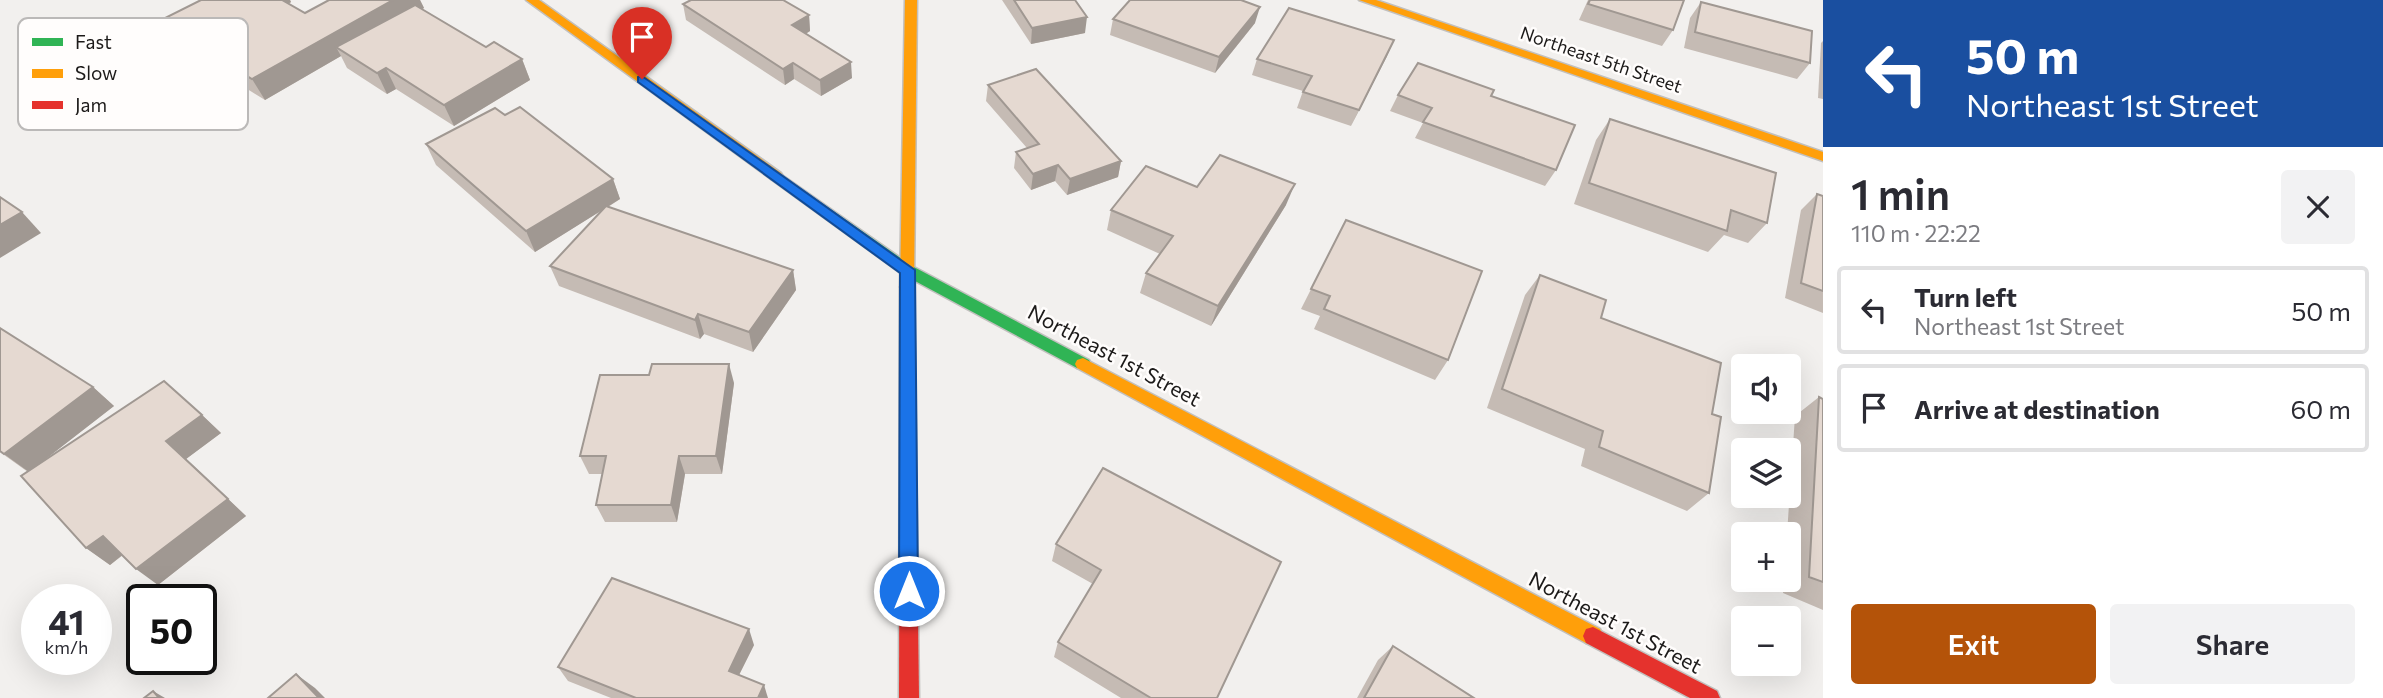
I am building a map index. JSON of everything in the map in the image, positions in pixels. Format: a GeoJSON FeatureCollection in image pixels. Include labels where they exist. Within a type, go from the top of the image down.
{"type":"FeatureCollection","features":[{"type":"Feature","properties":{"kind":"street","name":"Northeast 1st Street"},"geometry":{"type":"LineString","coordinates":[[531,0],[907,270],[1710,698]]}},
{"type":"Feature","properties":{"kind":"street"},"geometry":{"type":"LineString","coordinates":[[909,698],[907,270],[911,0]]}},
{"type":"Feature","properties":{"kind":"street","name":"Northeast 5th Street"},"geometry":{"type":"LineString","coordinates":[[1365,0],[1823,157]]}},
{"type":"Feature","properties":{"kind":"building"},"geometry":{"type":"Polygon","coordinates":[[[201,0],[282,0],[305,13],[329,0],[393,0],[252,79],[248,77],[248,18],[165,18],[201,0]]]}},
{"type":"Feature","properties":{"kind":"building"},"geometry":{"type":"Polygon","coordinates":[[[691,0],[783,0],[809,15],[792,25],[851,62],[820,80],[793,63],[783,69],[683,4],[691,0]]]}},
{"type":"Feature","properties":{"kind":"building"},"geometry":{"type":"Polygon","coordinates":[[[1014,0],[1075,0],[1087,17],[1032,28],[1014,0]]]}},
{"type":"Feature","properties":{"kind":"building"},"geometry":{"type":"Polygon","coordinates":[[[1130,0],[1241,0],[1260,7],[1219,57],[1113,19],[1130,0]]]}},
{"type":"Feature","properties":{"kind":"building"},"geometry":{"type":"Polygon","coordinates":[[[1590,0],[1684,0],[1673,30],[1588,4],[1590,0]]]}},
{"type":"Feature","properties":{"kind":"building"},"geometry":{"type":"Polygon","coordinates":[[[1701,2],[1812,31],[1810,63],[1695,32],[1701,2]]]}},
{"type":"Feature","properties":{"kind":"building"},"geometry":{"type":"Polygon","coordinates":[[[415,5],[486,47],[494,42],[522,59],[444,105],[386,68],[377,73],[336,47],[415,5]]]}},
{"type":"Feature","properties":{"kind":"building"},"geometry":{"type":"Polygon","coordinates":[[[1289,8],[1394,40],[1359,110],[1303,92],[1312,76],[1257,59],[1289,8]]]}},
{"type":"Feature","properties":{"kind":"building"},"geometry":{"type":"Polygon","coordinates":[[[1418,63],[1494,90],[1491,96],[1575,125],[1556,170],[1423,122],[1432,108],[1398,95],[1418,63]]]}},
{"type":"Feature","properties":{"kind":"building"},"geometry":{"type":"Polygon","coordinates":[[[1036,69],[1121,161],[1070,179],[1058,165],[1033,174],[1016,152],[1039,144],[988,85],[1036,69]]]}},
{"type":"Feature","properties":{"kind":"building"},"geometry":{"type":"Polygon","coordinates":[[[520,107],[613,179],[526,231],[426,144],[495,108],[505,115],[520,107]]]}},
{"type":"Feature","properties":{"kind":"building"},"geometry":{"type":"Polygon","coordinates":[[[1610,119],[1776,173],[1767,223],[1731,210],[1727,231],[1589,183],[1610,119]]]}},
{"type":"Feature","properties":{"kind":"building"},"geometry":{"type":"Polygon","coordinates":[[[1220,155],[1295,184],[1218,306],[1146,273],[1173,236],[1111,210],[1146,166],[1197,187],[1220,155]]]}},
{"type":"Feature","properties":{"kind":"building"},"geometry":{"type":"Polygon","coordinates":[[[1817,194],[1823,196],[1823,291],[1801,283],[1817,194]]]}},
{"type":"Feature","properties":{"kind":"building"},"geometry":{"type":"Polygon","coordinates":[[[0,197],[22,212],[0,225],[0,197]]]}},
{"type":"Feature","properties":{"kind":"building"},"geometry":{"type":"Polygon","coordinates":[[[606,206],[793,270],[749,332],[698,314],[695,320],[550,266],[606,206]]]}},
{"type":"Feature","properties":{"kind":"building"},"geometry":{"type":"Polygon","coordinates":[[[1346,220],[1482,271],[1448,360],[1324,309],[1330,296],[1311,289],[1346,220]]]}},
{"type":"Feature","properties":{"kind":"building"},"geometry":{"type":"Polygon","coordinates":[[[1540,275],[1606,300],[1601,318],[1721,363],[1712,414],[1721,417],[1709,493],[1599,447],[1603,431],[1502,389],[1540,275]]]}},
{"type":"Feature","properties":{"kind":"building"},"geometry":{"type":"Polygon","coordinates":[[[0,328],[93,387],[4,454],[0,451],[0,328]]]}},
{"type":"Feature","properties":{"kind":"building"},"geometry":{"type":"Polygon","coordinates":[[[652,364],[729,364],[716,456],[679,456],[671,505],[596,505],[606,456],[580,456],[600,375],[649,375],[652,364]]]}},
{"type":"Feature","properties":{"kind":"building"},"geometry":{"type":"Polygon","coordinates":[[[164,381],[202,415],[166,441],[228,499],[136,569],[103,536],[86,548],[21,476],[164,381]]]}},
{"type":"Feature","properties":{"kind":"building"},"geometry":{"type":"Polygon","coordinates":[[[1819,397],[1823,399],[1823,582],[1809,577],[1819,397]]]}},
{"type":"Feature","properties":{"kind":"building"},"geometry":{"type":"Polygon","coordinates":[[[1103,468],[1281,562],[1217,698],[1151,698],[1058,642],[1101,570],[1056,544],[1103,468]]]}},
{"type":"Feature","properties":{"kind":"building"},"geometry":{"type":"Polygon","coordinates":[[[612,578],[749,629],[729,671],[764,685],[758,698],[636,698],[558,667],[612,578]]]}},
{"type":"Feature","properties":{"kind":"building"},"geometry":{"type":"Polygon","coordinates":[[[1393,646],[1474,698],[1364,698],[1393,646]]]}},
{"type":"Feature","properties":{"kind":"building"},"geometry":{"type":"Polygon","coordinates":[[[296,674],[319,698],[268,698],[296,674]]]}},
{"type":"Feature","properties":{"kind":"building"},"geometry":{"type":"Polygon","coordinates":[[[153,691],[159,698],[144,698],[153,691]]]}},
{"type":"Feature","properties":{"kind":"traffic: fast"},"geometry":{"type":"LineString","coordinates":[[776,176],[907,270],[1083,364]]}},
{"type":"Feature","properties":{"kind":"traffic: slow"},"geometry":{"type":"LineString","coordinates":[[532,0],[776,176]]}},
{"type":"Feature","properties":{"kind":"traffic: slow"},"geometry":{"type":"LineString","coordinates":[[907,287],[911,0]]}},
{"type":"Feature","properties":{"kind":"traffic: slow"},"geometry":{"type":"LineString","coordinates":[[1365,0],[1823,157]]}},
{"type":"Feature","properties":{"kind":"traffic: slow"},"geometry":{"type":"LineString","coordinates":[[1083,364],[1593,636]]}},
{"type":"Feature","properties":{"kind":"traffic: jam"},"geometry":{"type":"LineString","coordinates":[[907,287],[909,698]]}},
{"type":"Feature","properties":{"kind":"traffic: jam"},"geometry":{"type":"LineString","coordinates":[[1593,636],[1710,698]]}},
{"type":"Feature","properties":{"kind":"route"},"geometry":{"type":"LineString","coordinates":[[642,79],[907,270],[909,591]]}}]}
